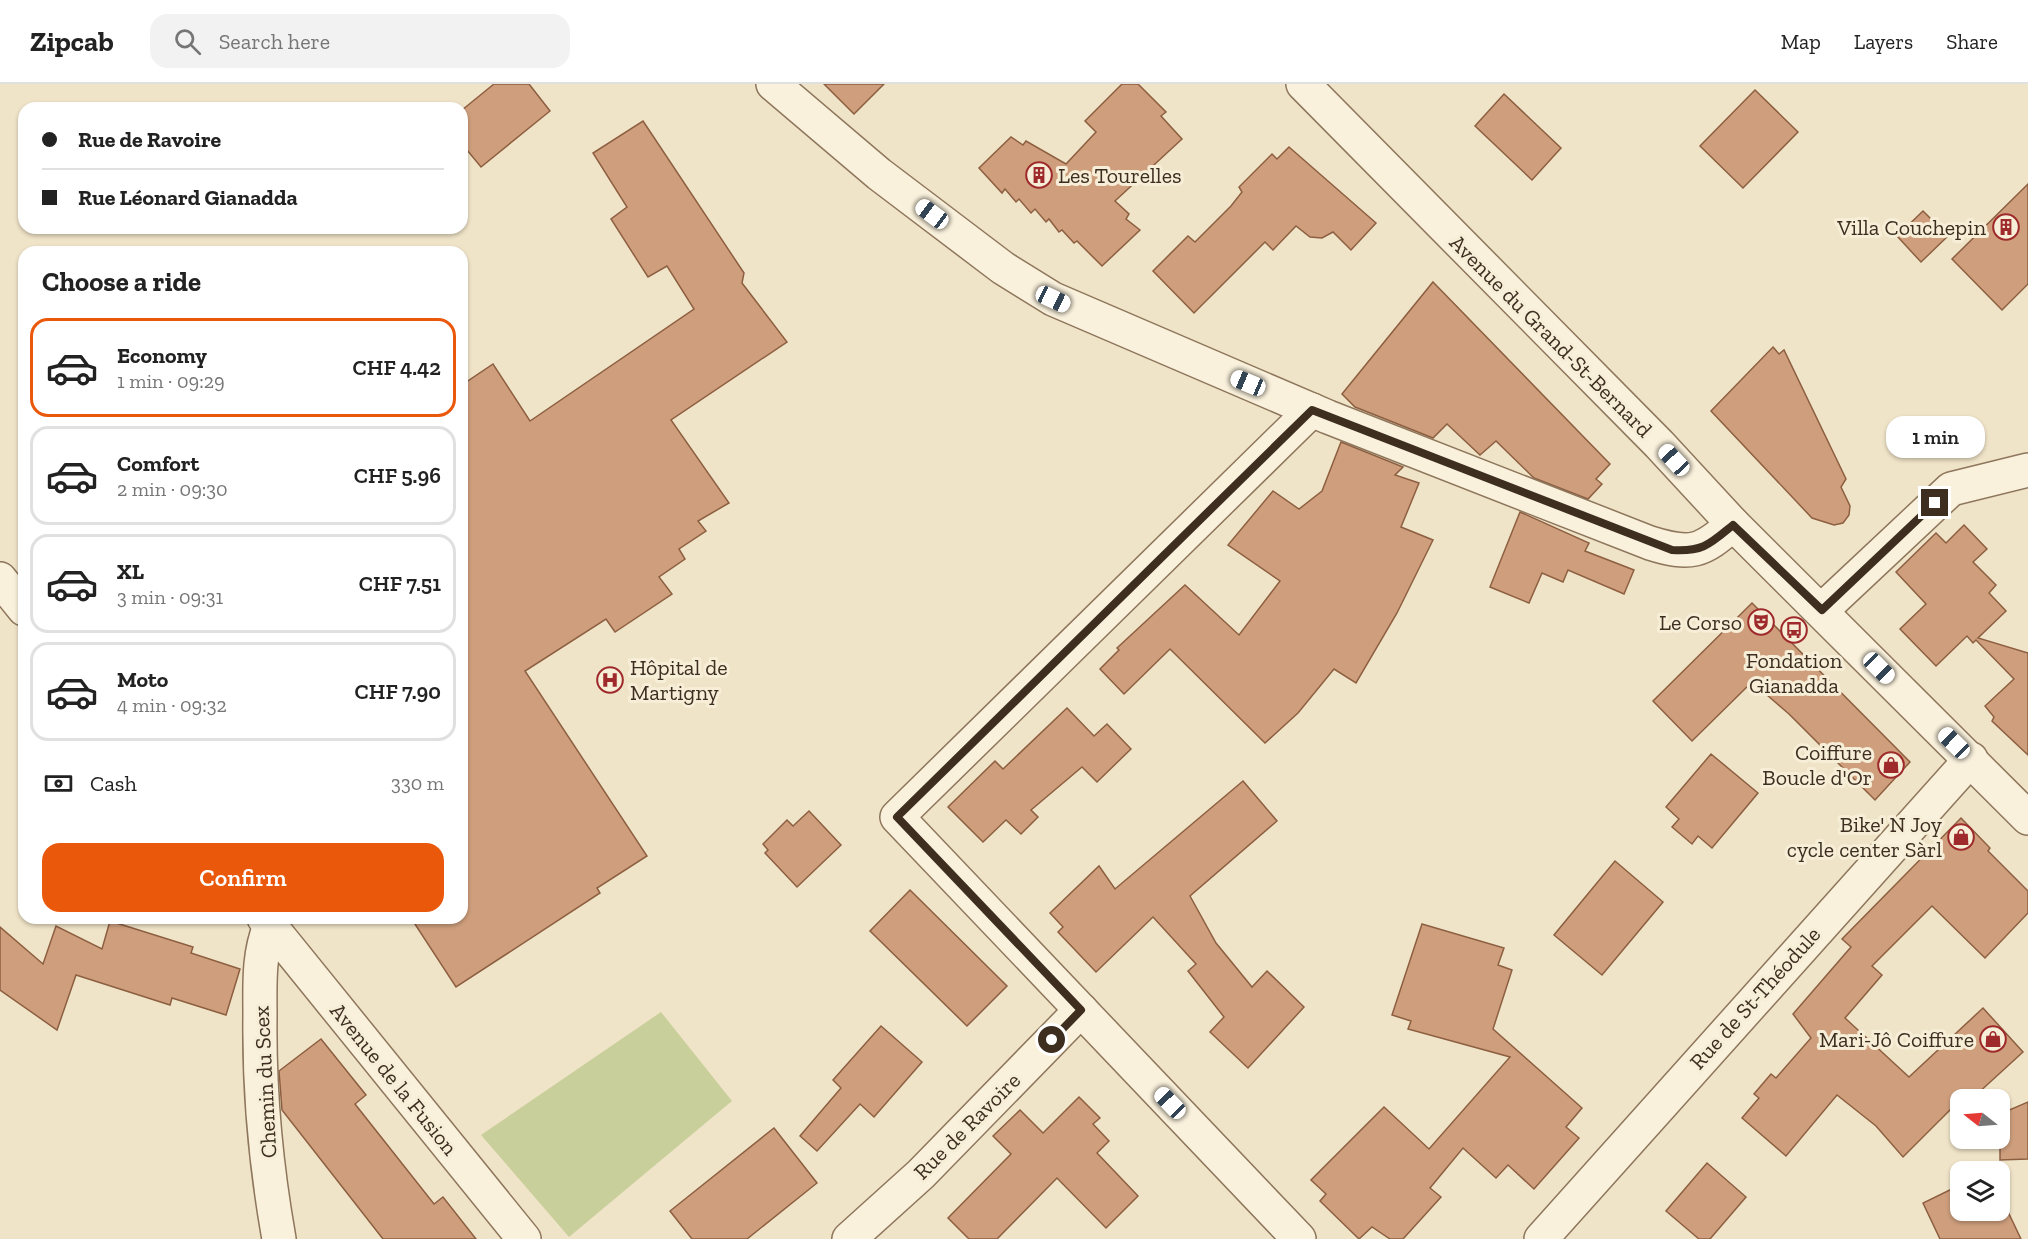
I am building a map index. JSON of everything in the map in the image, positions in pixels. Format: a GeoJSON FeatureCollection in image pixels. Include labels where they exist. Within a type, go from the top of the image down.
{"type":"FeatureCollection","features":[{"type":"Feature","properties":{"kind":"street"},"geometry":{"type":"LineString","coordinates":[[773,84],[879,174],[1003,268],[1053,299],[1312,410],[1672,550],[1691,551],[1709,545],[1733,525]]}},
{"type":"Feature","properties":{"kind":"street","name":"Avenue du Grand-St-Bernard"},"geometry":{"type":"LineString","coordinates":[[1303,84],[1659,444],[1733,525],[1822,610],[2028,818]]}},
{"type":"Feature","properties":{"kind":"street"},"geometry":{"type":"LineString","coordinates":[[1299,1239],[897,817],[1312,410]]}},
{"type":"Feature","properties":{"kind":"street"},"geometry":{"type":"LineString","coordinates":[[1822,610],[1951,489],[2028,470]]}},
{"type":"Feature","properties":{"kind":"street"},"geometry":{"type":"LineString","coordinates":[[0,579],[18,602]]}},
{"type":"Feature","properties":{"kind":"street","name":"Rue de St-Théodule"},"geometry":{"type":"LineString","coordinates":[[1541,1239],[1971,759]]}},
{"type":"Feature","properties":{"kind":"street","name":"Chemin du Scex"},"geometry":{"type":"LineString","coordinates":[[267,924],[260,958],[259,1063],[261,1098],[279,1239]]}},
{"type":"Feature","properties":{"kind":"street","name":"Avenue de la Fusion"},"geometry":{"type":"LineString","coordinates":[[269,924],[524,1239]]}},
{"type":"Feature","properties":{"kind":"street","name":"Rue de Ravoire"},"geometry":{"type":"LineString","coordinates":[[849,1239],[921,1174],[1081,1010]]}},
{"type":"Feature","properties":{"kind":"green space"},"geometry":{"type":"Polygon","coordinates":[[[661,1012],[732,1101],[569,1237],[481,1135],[661,1012]]]}},
{"type":"Feature","properties":{"kind":"building"},"geometry":{"type":"Polygon","coordinates":[[[494,84],[529,84],[550,111],[481,167],[468,151],[468,105],[494,84]]]}},
{"type":"Feature","properties":{"kind":"building"},"geometry":{"type":"Polygon","coordinates":[[[824,84],[884,84],[854,114],[824,84]]]}},
{"type":"Feature","properties":{"kind":"building","name":"Les Tourelles"},"geometry":{"type":"Polygon","coordinates":[[[1122,84],[1138,84],[1166,112],[1161,116],[1182,139],[1115,201],[1129,214],[1126,219],[1140,230],[1102,266],[1077,241],[1074,243],[1062,230],[1059,232],[1049,219],[1046,222],[1035,209],[1031,213],[1019,199],[1016,202],[1005,189],[1002,193],[979,168],[1011,137],[1023,145],[1026,141],[1066,164],[1096,132],[1085,121],[1122,84]]]}},
{"type":"Feature","properties":{"kind":"building"},"geometry":{"type":"Polygon","coordinates":[[[1755,90],[1798,132],[1743,188],[1700,146],[1755,90]]]}},
{"type":"Feature","properties":{"kind":"building"},"geometry":{"type":"Polygon","coordinates":[[[1504,94],[1561,148],[1532,180],[1475,126],[1504,94]]]}},
{"type":"Feature","properties":{"kind":"building"},"geometry":{"type":"Polygon","coordinates":[[[643,121],[744,273],[742,283],[787,342],[671,420],[729,503],[698,521],[706,531],[679,549],[685,559],[659,577],[672,594],[615,632],[606,619],[525,671],[647,856],[597,888],[600,893],[456,987],[415,924],[468,924],[468,381],[493,364],[530,421],[694,309],[667,266],[648,277],[611,219],[627,207],[593,153],[643,121]]]}},
{"type":"Feature","properties":{"kind":"building"},"geometry":{"type":"Polygon","coordinates":[[[1289,147],[1376,223],[1351,250],[1333,232],[1322,238],[1310,237],[1296,226],[1273,250],[1265,242],[1194,313],[1153,271],[1188,236],[1195,242],[1231,206],[1242,192],[1239,187],[1272,154],[1277,159],[1289,147]]]}},
{"type":"Feature","properties":{"kind":"building","name":"Villa Couchepin"},"geometry":{"type":"Polygon","coordinates":[[[2028,184],[2028,284],[2002,310],[1952,259],[2028,184]]]}},
{"type":"Feature","properties":{"kind":"building"},"geometry":{"type":"Polygon","coordinates":[[[1923,211],[1948,236],[1921,262],[1897,236],[1923,211]]]}},
{"type":"Feature","properties":{"kind":"building"},"geometry":{"type":"Polygon","coordinates":[[[1433,282],[1610,464],[1596,479],[1602,484],[1588,499],[1534,478],[1496,441],[1480,455],[1447,424],[1433,438],[1355,407],[1342,394],[1433,282]]]}},
{"type":"Feature","properties":{"kind":"building"},"geometry":{"type":"Polygon","coordinates":[[[1773,347],[1779,354],[1784,350],[1846,479],[1841,487],[1850,506],[1849,515],[1843,523],[1834,525],[1812,518],[1711,411],[1773,347]]]}},
{"type":"Feature","properties":{"kind":"building"},"geometry":{"type":"Polygon","coordinates":[[[1341,442],[1403,467],[1395,475],[1419,483],[1401,527],[1433,540],[1397,613],[1356,683],[1334,669],[1298,713],[1265,743],[1170,649],[1124,694],[1100,669],[1119,650],[1117,648],[1185,585],[1239,635],[1280,581],[1228,545],[1273,491],[1299,509],[1322,491],[1341,442]]]}},
{"type":"Feature","properties":{"kind":"building"},"geometry":{"type":"Polygon","coordinates":[[[1520,512],[1589,543],[1585,551],[1634,570],[1624,594],[1568,570],[1563,582],[1542,573],[1529,603],[1490,587],[1520,512]]]}},
{"type":"Feature","properties":{"kind":"building"},"geometry":{"type":"Polygon","coordinates":[[[1964,525],[1987,549],[1973,562],[1996,585],[1989,593],[2006,611],[1978,638],[2028,653],[2028,755],[1992,721],[1994,717],[1985,706],[2014,679],[1976,640],[1973,643],[1967,636],[1936,666],[1900,629],[1926,604],[1896,572],[1936,533],[1946,543],[1964,525]]]}},
{"type":"Feature","properties":{"kind":"building"},"geometry":{"type":"Polygon","coordinates":[[[1752,603],[1910,762],[1875,800],[1789,714],[1752,682],[1692,741],[1653,701],[1752,603]]]}},
{"type":"Feature","properties":{"kind":"building"},"geometry":{"type":"Polygon","coordinates":[[[1067,708],[1094,736],[1107,724],[1131,749],[1097,782],[1082,767],[1031,810],[1038,817],[1021,834],[1006,820],[983,842],[948,807],[995,761],[1003,769],[1067,708]]]}},
{"type":"Feature","properties":{"kind":"building"},"geometry":{"type":"Polygon","coordinates":[[[1711,754],[1758,793],[1712,848],[1698,836],[1692,844],[1672,827],[1679,819],[1666,807],[1711,754]]]}},
{"type":"Feature","properties":{"kind":"building"},"geometry":{"type":"Polygon","coordinates":[[[1243,781],[1277,821],[1190,896],[1216,943],[1252,987],[1267,971],[1304,1007],[1248,1068],[1210,1032],[1224,1017],[1188,971],[1196,964],[1153,917],[1096,972],[1058,932],[1063,927],[1050,913],[1099,866],[1115,889],[1243,781]]]}},
{"type":"Feature","properties":{"kind":"building"},"geometry":{"type":"Polygon","coordinates":[[[809,811],[841,845],[797,887],[765,853],[768,850],[763,844],[787,820],[793,826],[809,811]]]}},
{"type":"Feature","properties":{"kind":"building"},"geometry":{"type":"Polygon","coordinates":[[[1961,818],[1990,848],[1988,851],[2028,891],[2028,913],[1985,958],[1932,906],[1872,966],[1882,975],[1845,1018],[1909,1077],[1983,1008],[2023,1052],[1983,1089],[1950,1089],[1950,1110],[1903,1157],[1876,1126],[1837,1095],[1786,1156],[1742,1118],[1759,1098],[1754,1094],[1771,1074],[1776,1078],[1811,1038],[1793,1014],[1851,947],[1842,939],[1961,818]]]}},
{"type":"Feature","properties":{"kind":"building"},"geometry":{"type":"Polygon","coordinates":[[[1615,861],[1663,902],[1602,975],[1554,935],[1615,861]]]}},
{"type":"Feature","properties":{"kind":"building"},"geometry":{"type":"Polygon","coordinates":[[[910,890],[1007,986],[967,1026],[870,931],[910,890]]]}},
{"type":"Feature","properties":{"kind":"building"},"geometry":{"type":"Polygon","coordinates":[[[109,924],[120,924],[193,947],[191,953],[240,969],[226,1015],[172,998],[170,1005],[76,975],[57,1030],[0,990],[0,927],[43,964],[56,926],[102,949],[109,924]]]}},
{"type":"Feature","properties":{"kind":"building"},"geometry":{"type":"Polygon","coordinates":[[[1422,924],[1504,948],[1498,965],[1512,970],[1493,1029],[1582,1108],[1566,1127],[1579,1138],[1534,1189],[1508,1165],[1496,1178],[1463,1148],[1430,1188],[1441,1197],[1403,1239],[1390,1239],[1372,1227],[1359,1239],[1320,1201],[1326,1194],[1311,1180],[1384,1107],[1429,1149],[1510,1057],[1408,1029],[1411,1021],[1392,1015],[1422,924]]]}},
{"type":"Feature","properties":{"kind":"building"},"geometry":{"type":"Polygon","coordinates":[[[881,1026],[922,1062],[874,1117],[860,1104],[817,1151],[800,1136],[841,1088],[833,1080],[881,1026]]]}},
{"type":"Feature","properties":{"kind":"building"},"geometry":{"type":"Polygon","coordinates":[[[321,1039],[366,1095],[355,1104],[434,1204],[443,1197],[476,1239],[383,1239],[282,1110],[279,1071],[321,1039]]]}},
{"type":"Feature","properties":{"kind":"building"},"geometry":{"type":"Polygon","coordinates":[[[1079,1097],[1100,1118],[1093,1124],[1109,1141],[1097,1153],[1138,1196],[1106,1228],[1057,1178],[997,1239],[969,1239],[948,1218],[1011,1154],[993,1136],[1020,1110],[1043,1133],[1079,1097]]]}},
{"type":"Feature","properties":{"kind":"building"},"geometry":{"type":"Polygon","coordinates":[[[2028,1102],[2028,1159],[2000,1160],[2000,1149],[2010,1149],[2010,1110],[2028,1102]]]}},
{"type":"Feature","properties":{"kind":"building"},"geometry":{"type":"Polygon","coordinates":[[[774,1128],[817,1183],[747,1239],[692,1239],[670,1211],[774,1128]]]}},
{"type":"Feature","properties":{"kind":"building"},"geometry":{"type":"Polygon","coordinates":[[[1707,1163],[1746,1197],[1710,1239],[1699,1239],[1666,1211],[1707,1163]]]}},
{"type":"Feature","properties":{"kind":"building"},"geometry":{"type":"Polygon","coordinates":[[[1950,1190],[1950,1221],[2010,1221],[2010,1216],[2021,1239],[1940,1239],[1923,1203],[1950,1190]]]}},
{"type":"Feature","properties":{"kind":"place","name":"Les Tourelles"},"geometry":{"type":"Point","coordinates":[1039,175]}},
{"type":"Feature","properties":{"kind":"place","name":"Villa Couchepin"},"geometry":{"type":"Point","coordinates":[2006,227]}},
{"type":"Feature","properties":{"kind":"place","name":"Le Corso"},"geometry":{"type":"Point","coordinates":[1761,622]}},
{"type":"Feature","properties":{"kind":"place","name":"Fondation Gianadda"},"geometry":{"type":"Point","coordinates":[1794,630]}},
{"type":"Feature","properties":{"kind":"place","name":"Hôpital de Martigny"},"geometry":{"type":"Point","coordinates":[610,680]}},
{"type":"Feature","properties":{"kind":"place","name":"Coiffure Boucle d'Or"},"geometry":{"type":"Point","coordinates":[1891,765]}},
{"type":"Feature","properties":{"kind":"place","name":"Bike' N Joy cycle center Sàrl"},"geometry":{"type":"Point","coordinates":[1961,837]}},
{"type":"Feature","properties":{"kind":"place","name":"Mari-Jô Coiffure"},"geometry":{"type":"Point","coordinates":[1993,1039]}},
{"type":"Feature","properties":{"kind":"route"},"geometry":{"type":"LineString","coordinates":[[1052,1040],[1081,1010],[897,817],[1312,410],[1672,550],[1701,549],[1733,525],[1822,610],[1935,503]]}}]}
